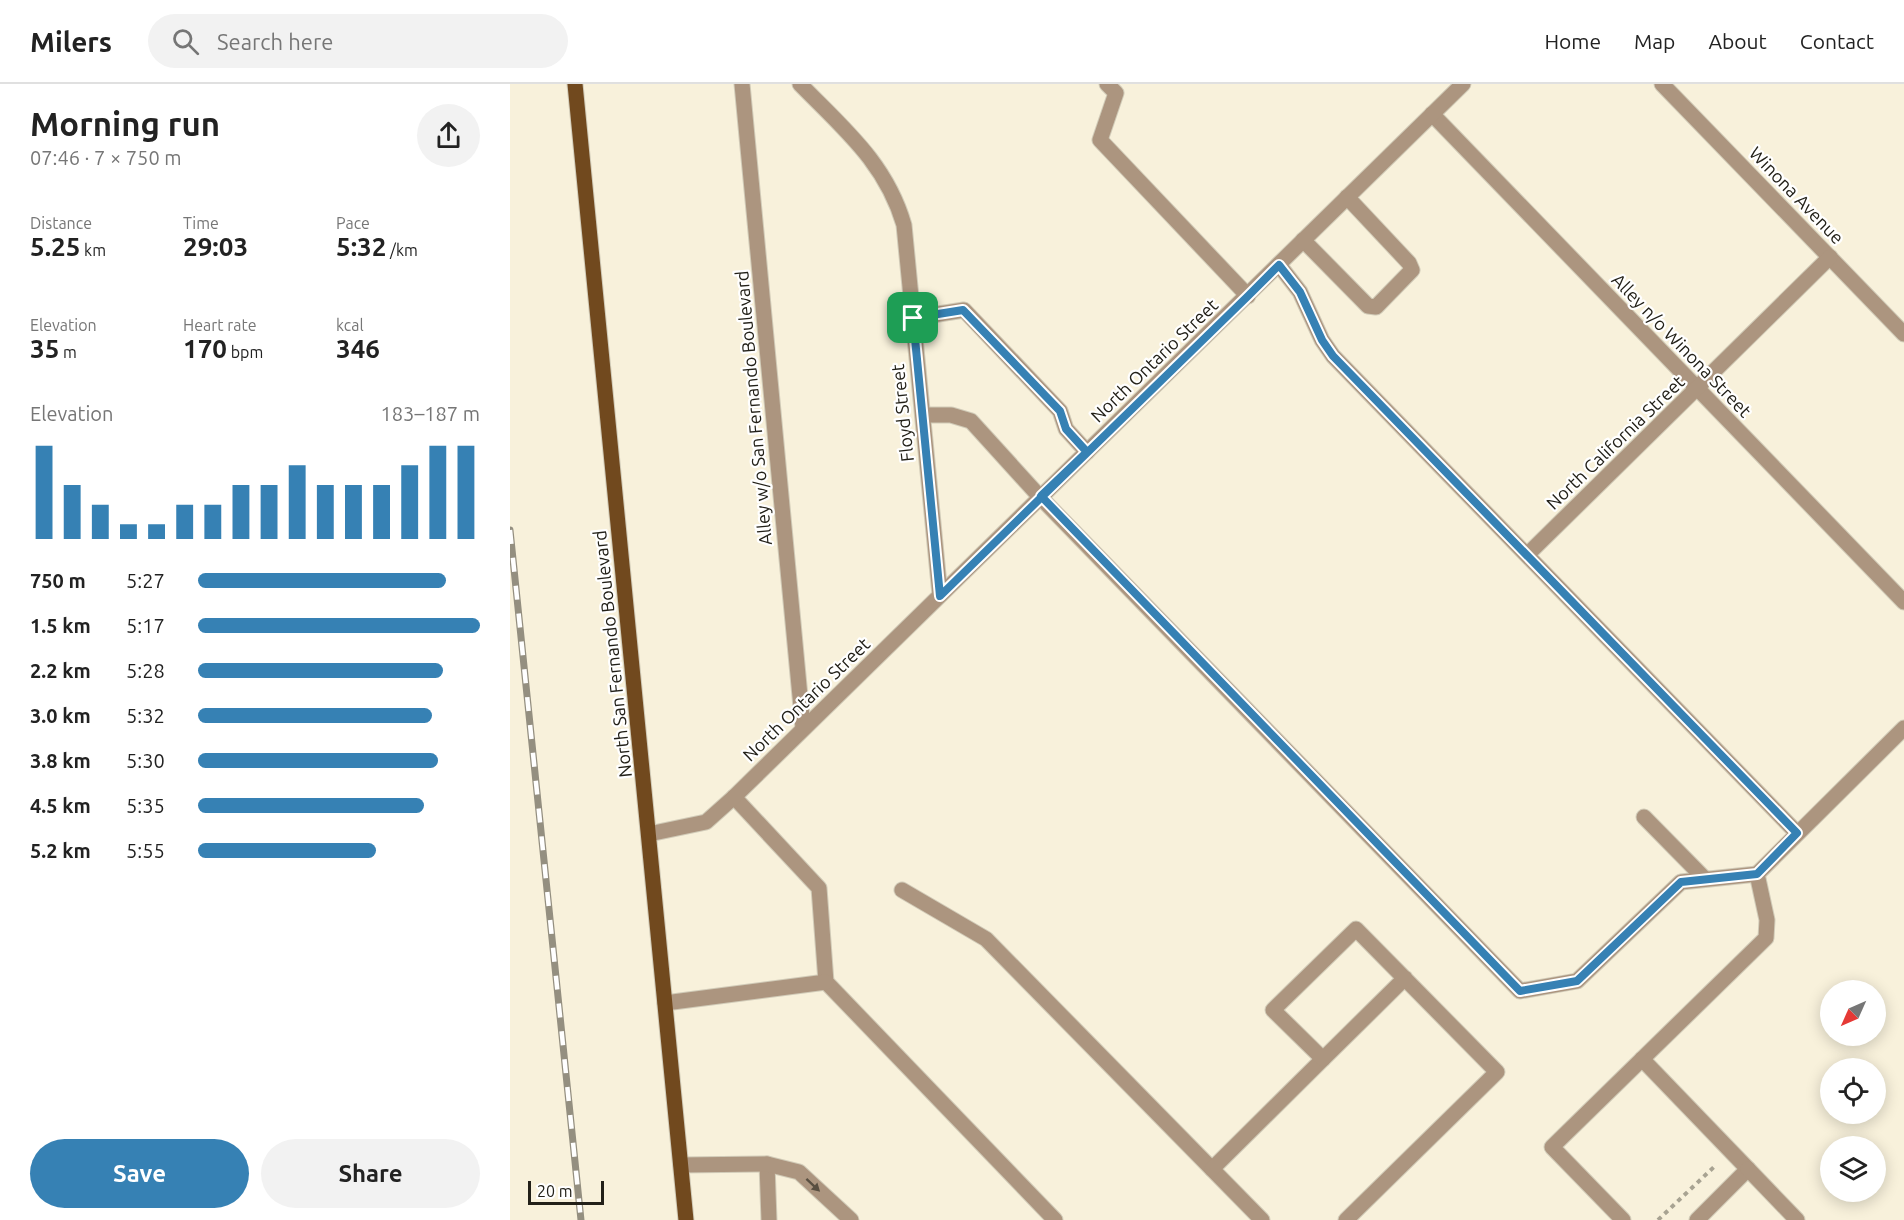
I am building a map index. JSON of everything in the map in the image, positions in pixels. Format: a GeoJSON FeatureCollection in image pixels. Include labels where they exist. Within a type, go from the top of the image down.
{"type":"FeatureCollection","features":[{"type":"Feature","properties":{"kind":"main road","name":"North San Fernando Boulevard"},"geometry":{"type":"LineString","coordinates":[[575,84],[686,1220]]}},
{"type":"Feature","properties":{"kind":"street","name":"Alley w/o San Fernando Boulevard"},"geometry":{"type":"LineString","coordinates":[[742,84],[803,728]]}},
{"type":"Feature","properties":{"kind":"street","name":"Floyd Street"},"geometry":{"type":"LineString","coordinates":[[800,84],[866,151],[890,186],[904,225],[940,596]]}},
{"type":"Feature","properties":{"kind":"street"},"geometry":{"type":"LineString","coordinates":[[1107,84],[1116,93],[1100,140],[1248,296]]}},
{"type":"Feature","properties":{"kind":"street","name":"North Ontario Street"},"geometry":{"type":"LineString","coordinates":[[649,834],[706,822],[734,797],[1463,84]]}},
{"type":"Feature","properties":{"kind":"street","name":"Winona Avenue"},"geometry":{"type":"LineString","coordinates":[[1662,84],[1904,334]]}},
{"type":"Feature","properties":{"kind":"street","name":"Alley n/o Winona Street"},"geometry":{"type":"LineString","coordinates":[[1432,114],[1904,602]]}},
{"type":"Feature","properties":{"kind":"street"},"geometry":{"type":"LineString","coordinates":[[1304,240],[1368,306],[1376,307],[1412,270],[1409,262],[1347,197]]}},
{"type":"Feature","properties":{"kind":"street","name":"North California Street"},"geometry":{"type":"LineString","coordinates":[[1528,554],[1830,257]]}},
{"type":"Feature","properties":{"kind":"street"},"geometry":{"type":"LineString","coordinates":[[1279,265],[1300,292],[1322,340],[1333,356],[1797,833]]}},
{"type":"Feature","properties":{"kind":"street"},"geometry":{"type":"LineString","coordinates":[[913,318],[963,310],[1060,411],[1066,429],[1087,452]]}},
{"type":"Feature","properties":{"kind":"street"},"geometry":{"type":"LineString","coordinates":[[922,416],[951,415],[971,422],[1520,991],[1577,981],[1681,882],[1757,874],[1904,728]]}},
{"type":"Feature","properties":{"kind":"street"},"geometry":{"type":"LineString","coordinates":[[734,797],[819,888],[826,982],[1055,1220]]}},
{"type":"Feature","properties":{"kind":"street"},"geometry":{"type":"LineString","coordinates":[[1644,817],[1705,879]]}},
{"type":"Feature","properties":{"kind":"street"},"geometry":{"type":"LineString","coordinates":[[1623,1220],[1552,1147],[1766,938],[1767,920],[1757,874]]}},
{"type":"Feature","properties":{"kind":"street"},"geometry":{"type":"LineString","coordinates":[[902,890],[986,939],[1262,1220]]}},
{"type":"Feature","properties":{"kind":"street"},"geometry":{"type":"LineString","coordinates":[[1323,1059],[1274,1010],[1356,929],[1497,1072],[1346,1220]]}},
{"type":"Feature","properties":{"kind":"street"},"geometry":{"type":"LineString","coordinates":[[1212,1168],[1405,978]]}},
{"type":"Feature","properties":{"kind":"street"},"geometry":{"type":"LineString","coordinates":[[665,1003],[826,982]]}},
{"type":"Feature","properties":{"kind":"street"},"geometry":{"type":"LineString","coordinates":[[1642,1059],[1797,1220]]}},
{"type":"Feature","properties":{"kind":"street"},"geometry":{"type":"LineString","coordinates":[[681,1165],[767,1164],[799,1172],[851,1220]]}},
{"type":"Feature","properties":{"kind":"street"},"geometry":{"type":"LineString","coordinates":[[767,1164],[769,1220]]}},
{"type":"Feature","properties":{"kind":"street"},"geometry":{"type":"LineString","coordinates":[[1697,1220],[1748,1169]]}},
{"type":"Feature","properties":{"kind":"path"},"geometry":{"type":"LineString","coordinates":[[1658,1220],[1716,1165]]}},
{"type":"Feature","properties":{"kind":"railway"},"geometry":{"type":"LineString","coordinates":[[510,530],[581,1220]]}},
{"type":"Feature","properties":{"kind":"route"},"geometry":{"type":"LineString","coordinates":[[913,318],[940,596],[1041,496],[1248,296],[1279,265],[1300,292],[1322,340],[1333,356],[1797,833],[1757,874],[1681,882],[1577,981],[1520,991],[1041,496],[1087,452],[1066,429],[1061,421],[1060,411],[963,310],[913,318]]}}]}
